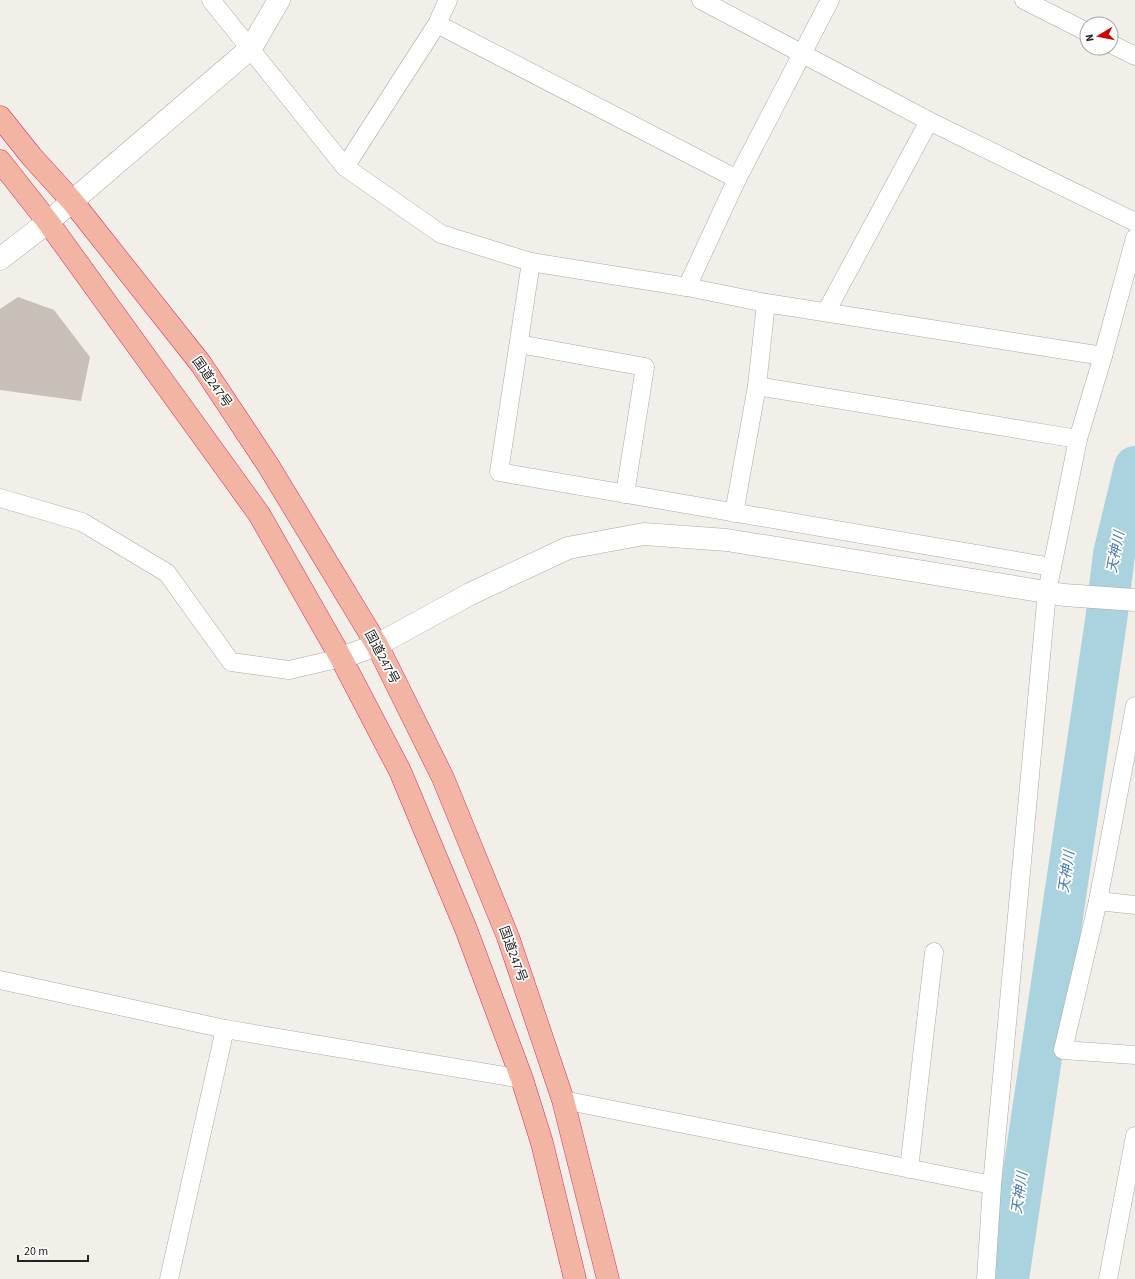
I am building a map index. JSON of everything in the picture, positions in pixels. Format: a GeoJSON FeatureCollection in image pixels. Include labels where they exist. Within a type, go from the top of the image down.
{"type":"FeatureCollection","features":[{"type":"Feature","properties":{"kind":"highway","name":"国道247号"},"geometry":{"type":"LineString","coordinates":[[0,117],[32,157],[72,201],[201,364],[268,465],[377,645],[443,778],[508,937],[563,1100],[608,1279]]}},
{"type":"Feature","properties":{"kind":"highway"},"geometry":{"type":"LineString","coordinates":[[0,160],[48,222],[259,514],[341,658],[400,771],[466,929],[522,1079],[542,1143],[575,1279]]}},
{"type":"Feature","properties":{"kind":"street"},"geometry":{"type":"LineString","coordinates":[[211,0],[345,167],[441,234],[531,262],[687,287],[826,312],[1103,356]]}},
{"type":"Feature","properties":{"kind":"street"},"geometry":{"type":"LineString","coordinates":[[0,259],[48,222],[251,48],[279,0]]}},
{"type":"Feature","properties":{"kind":"street"},"geometry":{"type":"LineString","coordinates":[[345,167],[437,24],[448,0]]}},
{"type":"Feature","properties":{"kind":"street"},"geometry":{"type":"LineString","coordinates":[[701,0],[929,121],[1135,222]]}},
{"type":"Feature","properties":{"kind":"street"},"geometry":{"type":"LineString","coordinates":[[687,287],[737,179],[830,0]]}},
{"type":"Feature","properties":{"kind":"street"},"geometry":{"type":"LineString","coordinates":[[1024,0],[1079,28]]}},
{"type":"Feature","properties":{"kind":"street"},"geometry":{"type":"LineString","coordinates":[[437,24],[737,179]]}},
{"type":"Feature","properties":{"kind":"street"},"geometry":{"type":"LineString","coordinates":[[1119,48],[1135,56]]}},
{"type":"Feature","properties":{"kind":"street"},"geometry":{"type":"LineString","coordinates":[[826,312],[929,121]]}},
{"type":"Feature","properties":{"kind":"street"},"geometry":{"type":"LineString","coordinates":[[986,1279],[992,1185],[1056,593],[1052,567],[1078,439],[1103,356],[1135,238]]}},
{"type":"Feature","properties":{"kind":"street"},"geometry":{"type":"LineString","coordinates":[[531,262],[499,472],[1052,567]]}},
{"type":"Feature","properties":{"kind":"street"},"geometry":{"type":"LineString","coordinates":[[734,512],[757,386],[766,302]]}},
{"type":"Feature","properties":{"kind":"street"},"geometry":{"type":"LineString","coordinates":[[519,344],[645,367],[624,494]]}},
{"type":"Feature","properties":{"kind":"street"},"geometry":{"type":"LineString","coordinates":[[757,386],[1078,439]]}},
{"type":"Feature","properties":{"kind":"street"},"geometry":{"type":"LineString","coordinates":[[0,498],[82,522],[167,574],[231,662],[289,670],[341,658],[377,645],[470,594],[568,548],[644,534],[726,540],[1056,593],[1135,600]]}},
{"type":"Feature","properties":{"kind":"street"},"geometry":{"type":"LineString","coordinates":[[1135,706],[1098,901],[1063,1050],[1135,1055]]}},
{"type":"Feature","properties":{"kind":"street"},"geometry":{"type":"LineString","coordinates":[[1098,901],[1135,905]]}},
{"type":"Feature","properties":{"kind":"street"},"geometry":{"type":"LineString","coordinates":[[909,1169],[934,952]]}},
{"type":"Feature","properties":{"kind":"street"},"geometry":{"type":"LineString","coordinates":[[0,980],[225,1029],[522,1079]]}},
{"type":"Feature","properties":{"kind":"street"},"geometry":{"type":"LineString","coordinates":[[169,1279],[225,1029]]}},
{"type":"Feature","properties":{"kind":"street"},"geometry":{"type":"LineString","coordinates":[[563,1100],[992,1185]]}},
{"type":"Feature","properties":{"kind":"street"},"geometry":{"type":"LineString","coordinates":[[1108,1279],[1135,1136]]}},
{"type":"Feature","properties":{"kind":"building"},"geometry":{"type":"Polygon","coordinates":[[[18,297],[54,310],[90,357],[81,401],[0,390],[0,309],[18,297]]]}},
{"type":"Feature","properties":{"kind":"waterway","name":"天神川"},"geometry":{"type":"LineString","coordinates":[[1008,1279],[1106,621],[1114,554],[1135,467]]}}]}
